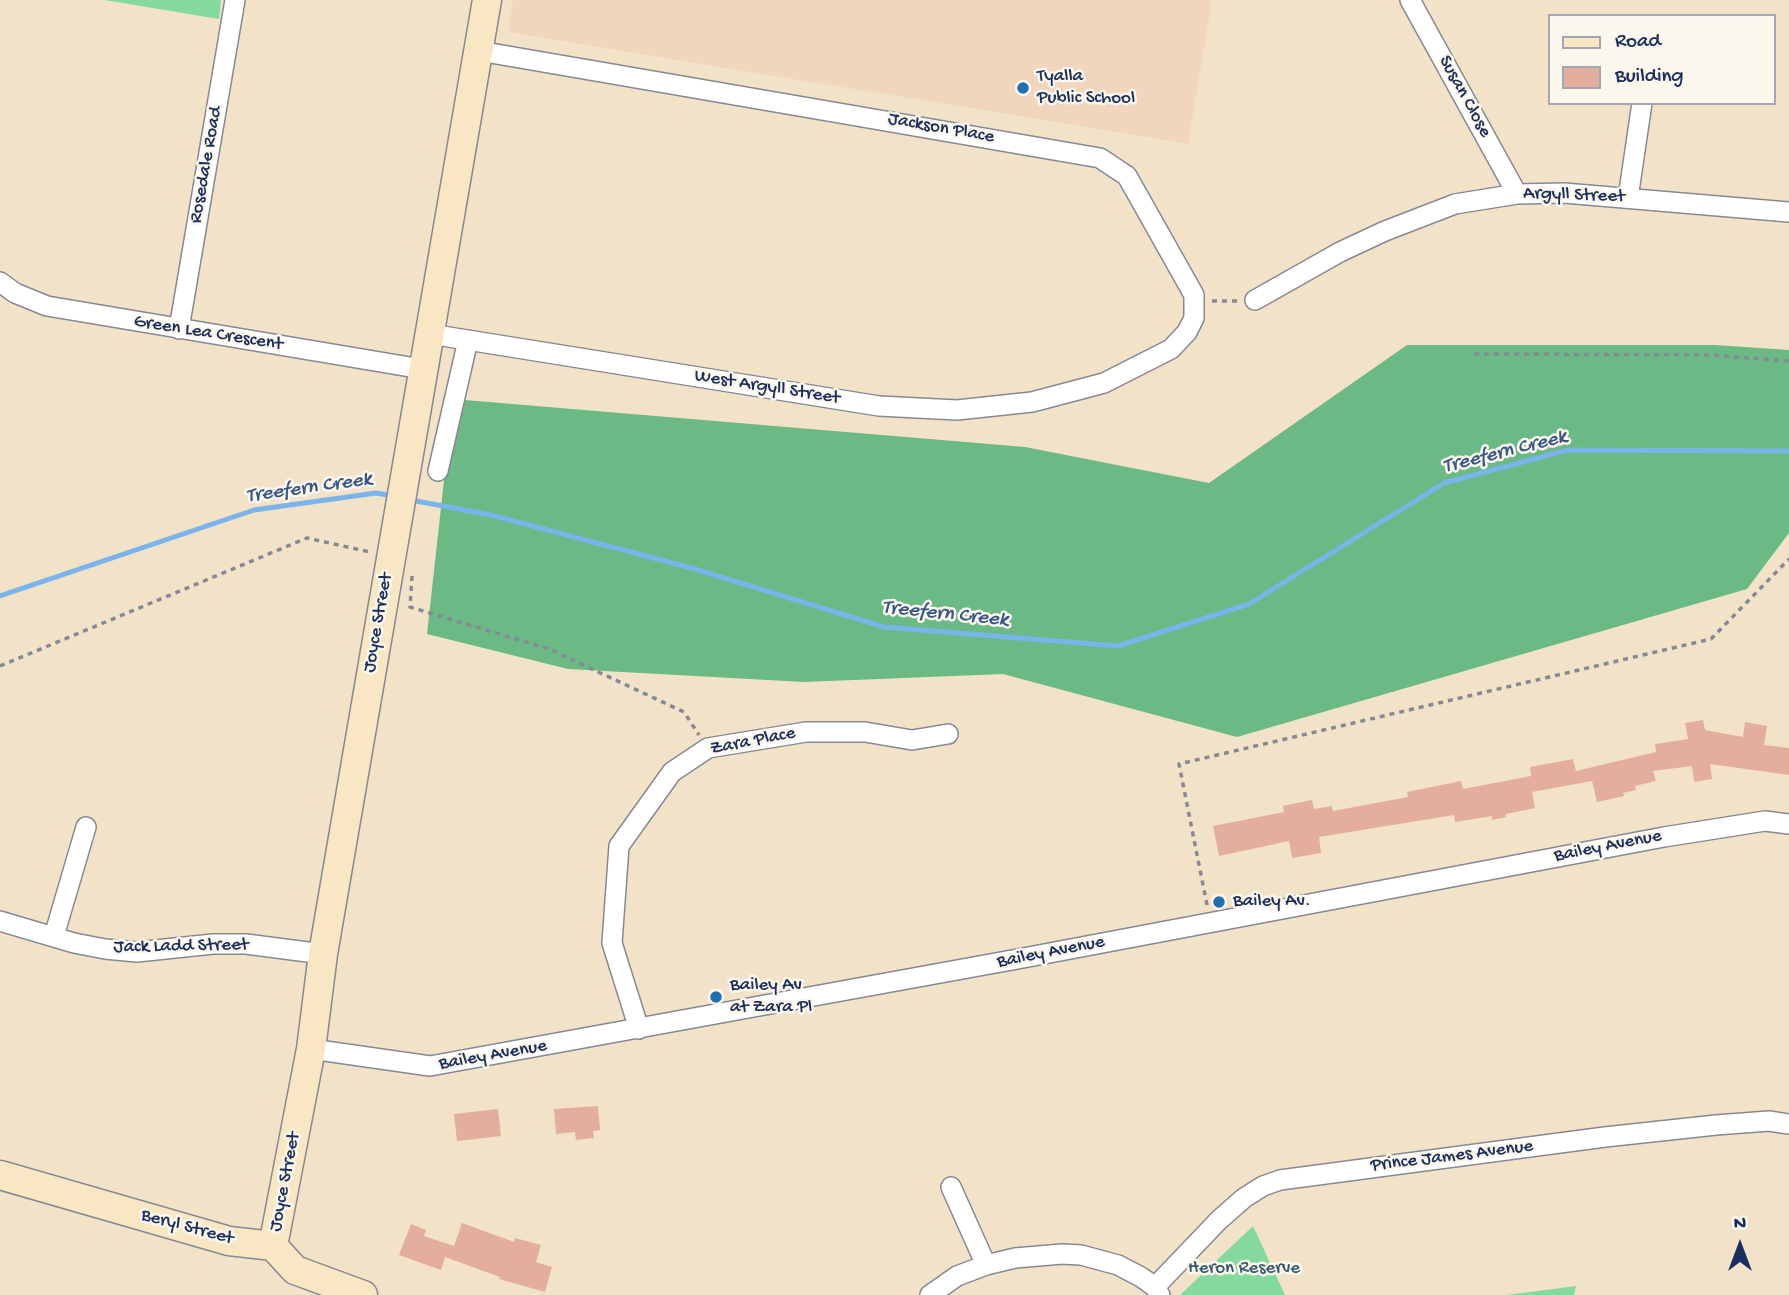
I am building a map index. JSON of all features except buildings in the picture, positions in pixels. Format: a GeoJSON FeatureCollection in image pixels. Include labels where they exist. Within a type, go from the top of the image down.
{"type":"FeatureCollection","features":[{"type":"Feature","properties":{"kind":"street","name":"Rosedale Road"},"geometry":{"type":"LineString","coordinates":[[180,329],[236,0]]}},
{"type":"Feature","properties":{"kind":"street","name":"Joyce Street"},"geometry":{"type":"LineString","coordinates":[[273,1246],[312,1049],[323,954],[487,0]]}},
{"type":"Feature","properties":{"kind":"street","name":"Susan Close"},"geometry":{"type":"LineString","coordinates":[[1410,0],[1517,194]]}},
{"type":"Feature","properties":{"kind":"street","name":"Jackson Place"},"geometry":{"type":"LineString","coordinates":[[479,51],[1100,158],[1127,176],[1196,301]]}},
{"type":"Feature","properties":{"kind":"street"},"geometry":{"type":"LineString","coordinates":[[1628,198],[1642,105]]}},
{"type":"Feature","properties":{"kind":"street","name":"Argyll Street"},"geometry":{"type":"LineString","coordinates":[[1255,300],[1340,252],[1455,204],[1517,194],[1564,193],[1789,212]]}},
{"type":"Feature","properties":{"kind":"street","name":"Green Lea Crescent"},"geometry":{"type":"LineString","coordinates":[[0,282],[15,293],[47,306],[422,369]]}},
{"type":"Feature","properties":{"kind":"street","name":"West Argyll Street"},"geometry":{"type":"LineString","coordinates":[[430,334],[878,406],[957,410],[1032,402],[1104,383],[1171,349],[1191,325],[1196,301]]}},
{"type":"Feature","properties":{"kind":"street"},"geometry":{"type":"LineString","coordinates":[[438,471],[468,340]]}},
{"type":"Feature","properties":{"kind":"street","name":"Zara Place"},"geometry":{"type":"LineString","coordinates":[[639,1029],[612,943],[619,846],[672,772],[708,748],[806,732],[865,732],[912,740],[948,734]]}},
{"type":"Feature","properties":{"kind":"street","name":"Bailey Avenue"},"geometry":{"type":"LineString","coordinates":[[312,1049],[430,1066],[1664,837],[1765,821],[1789,824]]}},
{"type":"Feature","properties":{"kind":"street"},"geometry":{"type":"LineString","coordinates":[[54,936],[86,827]]}},
{"type":"Feature","properties":{"kind":"street","name":"Jack Ladd Street"},"geometry":{"type":"LineString","coordinates":[[0,921],[105,949],[137,952],[213,944],[246,944],[323,954]]}},
{"type":"Feature","properties":{"kind":"street","name":"Prince James Avenue"},"geometry":{"type":"LineString","coordinates":[[1157,1291],[1219,1220],[1244,1198],[1263,1186],[1280,1180],[1619,1135],[1769,1121],[1789,1124]]}},
{"type":"Feature","properties":{"kind":"street","name":"Beryl Street"},"geometry":{"type":"LineString","coordinates":[[0,1175],[229,1241],[273,1246]]}},
{"type":"Feature","properties":{"kind":"street"},"geometry":{"type":"LineString","coordinates":[[951,1187],[986,1265]]}},
{"type":"Feature","properties":{"kind":"street"},"geometry":{"type":"LineString","coordinates":[[273,1246],[295,1270],[363,1295]]}},
{"type":"Feature","properties":{"kind":"street"},"geometry":{"type":"LineString","coordinates":[[930,1295],[957,1276],[986,1265],[1027,1256],[1062,1254],[1081,1255],[1118,1265],[1157,1291]]}},
{"type":"Feature","properties":{"kind":"path"},"geometry":{"type":"LineString","coordinates":[[1196,301],[1255,300]]}},
{"type":"Feature","properties":{"kind":"path"},"geometry":{"type":"LineString","coordinates":[[1474,354],[1711,355],[1789,361]]}},
{"type":"Feature","properties":{"kind":"path"},"geometry":{"type":"LineString","coordinates":[[0,666],[307,538],[390,557]]}},
{"type":"Feature","properties":{"kind":"path"},"geometry":{"type":"LineString","coordinates":[[1211,922],[1179,764],[1711,639],[1789,559]]}},
{"type":"Feature","properties":{"kind":"path"},"geometry":{"type":"LineString","coordinates":[[412,575],[410,607],[549,649],[684,712],[708,748]]}},
{"type":"Feature","properties":{"kind":"shaded area","name":"Tyalla Public School"},"geometry":{"type":"Polygon","coordinates":[[[513,0],[1212,0],[1188,144],[508,32],[513,0]]]}},
{"type":"Feature","properties":{"kind":"green space"},"geometry":{"type":"Polygon","coordinates":[[[105,0],[221,0],[219,19],[105,0]]]}},
{"type":"Feature","properties":{"kind":"green space"},"geometry":{"type":"Polygon","coordinates":[[[1407,345],[1715,345],[1789,350],[1789,533],[1747,589],[1237,737],[1003,674],[804,682],[568,669],[427,634],[453,399],[1025,447],[1209,483],[1407,345]]]}},
{"type":"Feature","properties":{"kind":"green space","name":"Heron Reserve"},"geometry":{"type":"Polygon","coordinates":[[[1253,1226],[1285,1295],[1180,1295],[1253,1226]]]}},
{"type":"Feature","properties":{"kind":"green space"},"geometry":{"type":"Polygon","coordinates":[[[1576,1286],[1574,1295],[1507,1295],[1576,1286]]]}},
{"type":"Feature","properties":{"kind":"waterway","name":"Treefern Creek"},"geometry":{"type":"LineString","coordinates":[[411,500],[491,515],[695,569],[884,627],[1118,646],[1249,604],[1444,483],[1568,450],[1789,451]]}},
{"type":"Feature","properties":{"kind":"waterway","name":"Treefern Creek"},"geometry":{"type":"LineString","coordinates":[[0,596],[254,510],[376,493],[394,496]]}},
{"type":"Feature","properties":{"kind":"place","name":"Tyalla Public School"},"geometry":{"type":"Point","coordinates":[1023,88]}},
{"type":"Feature","properties":{"kind":"place","name":"Bailey Av."},"geometry":{"type":"Point","coordinates":[1219,902]}},
{"type":"Feature","properties":{"kind":"place","name":"Bailey Av at Zara Pl"},"geometry":{"type":"Point","coordinates":[716,997]}}]}
